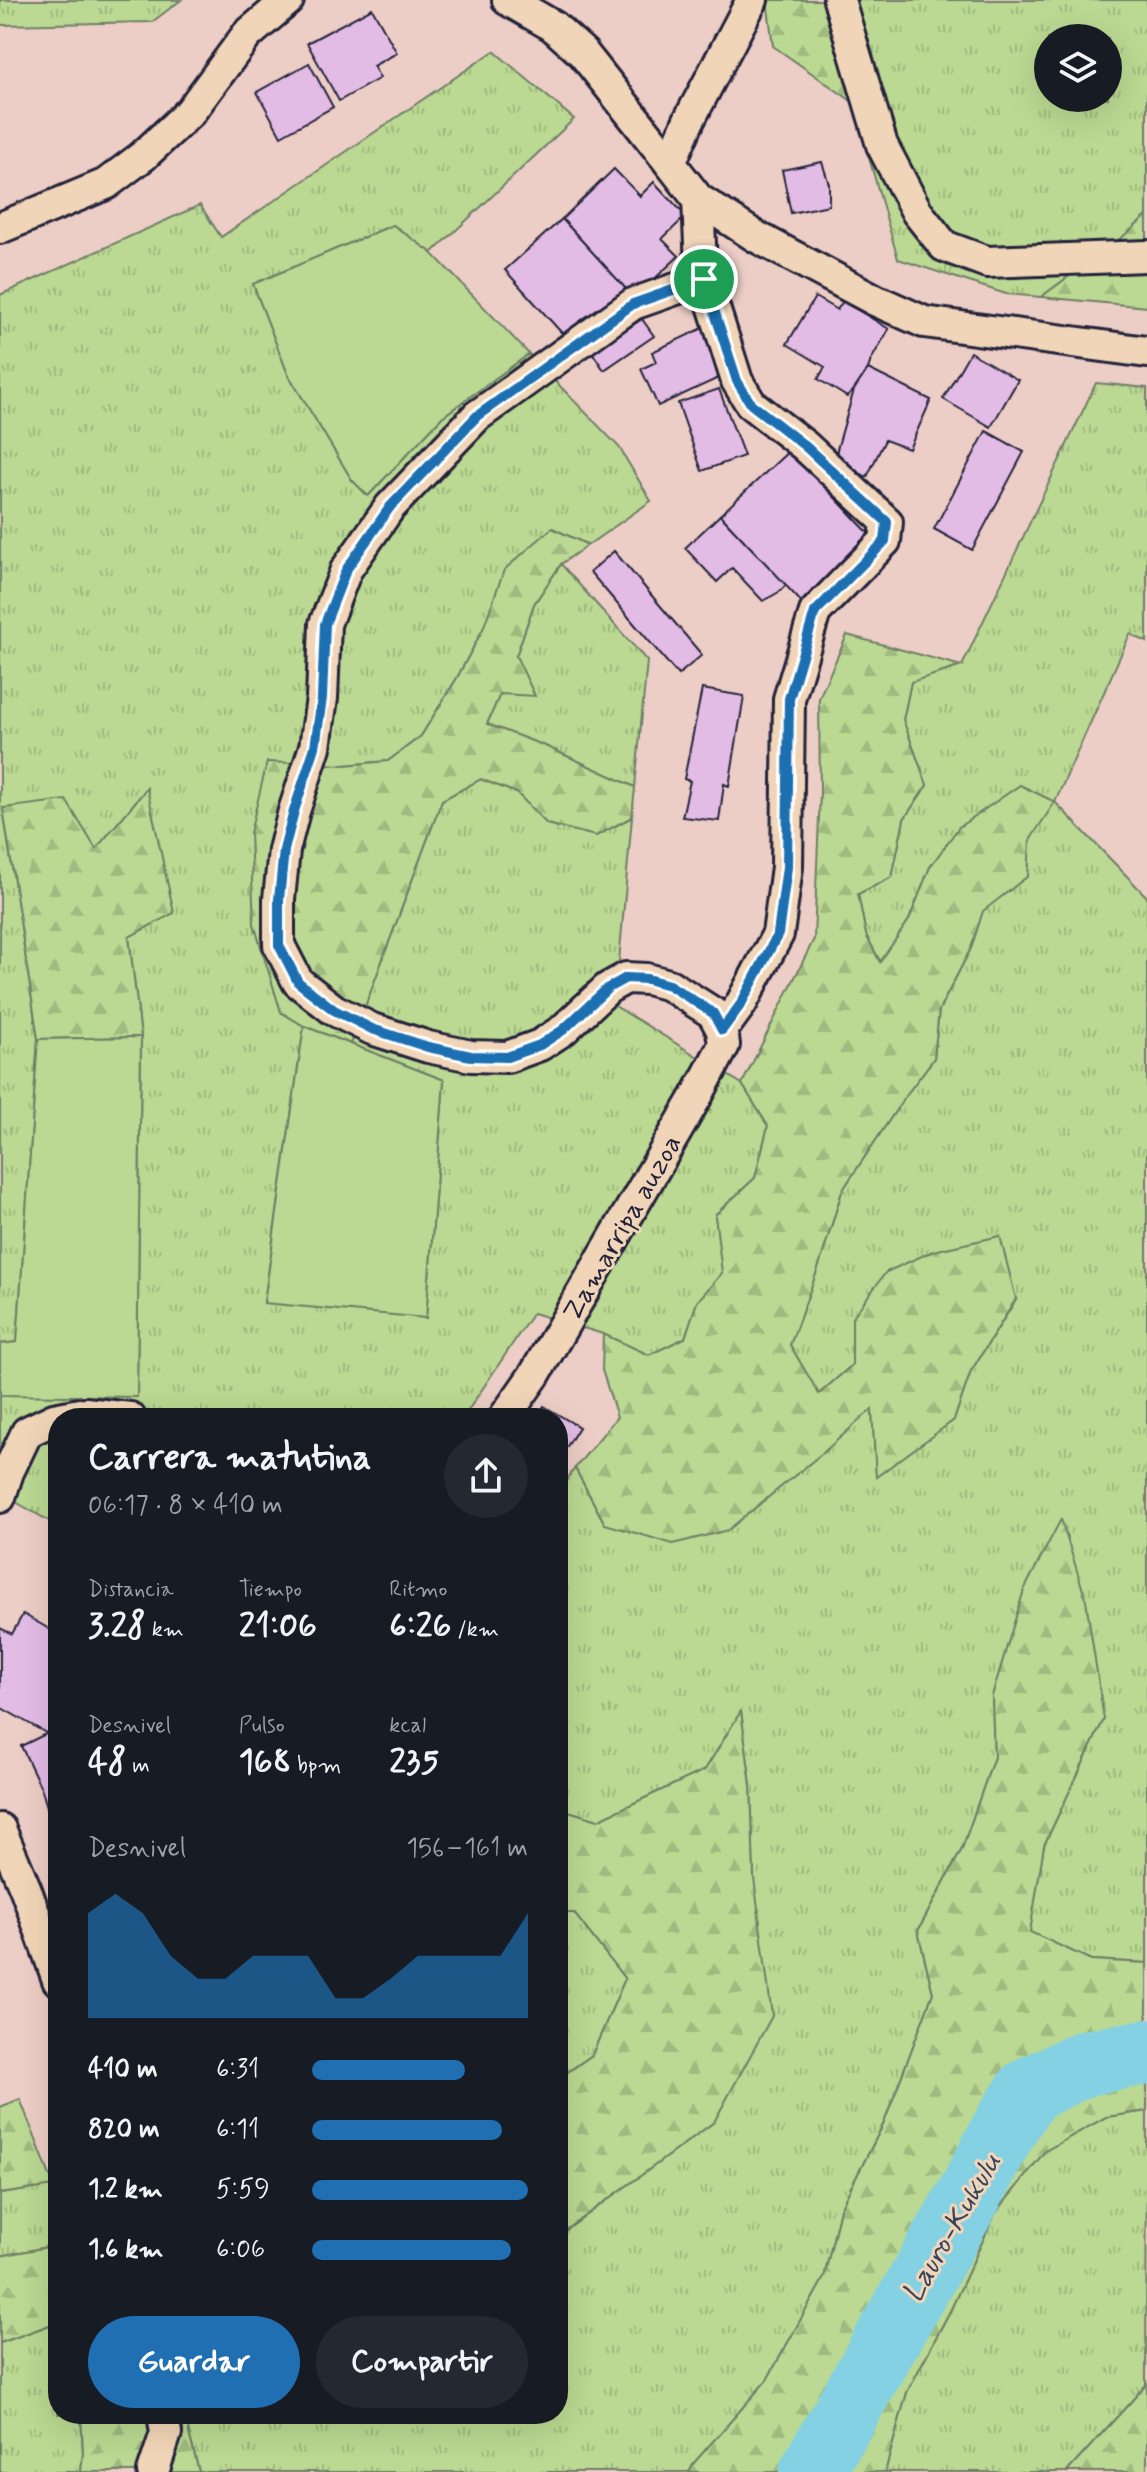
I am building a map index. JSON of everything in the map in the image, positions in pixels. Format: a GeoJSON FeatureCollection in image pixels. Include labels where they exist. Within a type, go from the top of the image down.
{"type":"FeatureCollection","features":[{"type":"Feature","properties":{"kind":"street"},"geometry":{"type":"LineString","coordinates":[[0,228],[106,184],[143,156],[190,112],[247,35],[288,0]]}},
{"type":"Feature","properties":{"kind":"street"},"geometry":{"type":"LineString","coordinates":[[508,0],[553,26],[583,53],[698,199],[755,236],[875,300],[924,322],[1147,352]]}},
{"type":"Feature","properties":{"kind":"street"},"geometry":{"type":"LineString","coordinates":[[670,163],[752,0]]}},
{"type":"Feature","properties":{"kind":"street"},"geometry":{"type":"LineString","coordinates":[[839,0],[882,145],[917,212],[944,246],[987,262],[1147,256]]}},
{"type":"Feature","properties":{"kind":"street","name":"Zamarripa auzoa"},"geometry":{"type":"LineString","coordinates":[[511,1408],[535,1374],[698,1094],[724,1045],[722,1030],[741,1004],[778,934],[787,867],[789,699],[815,612],[885,541],[887,522],[805,446],[751,404],[737,381],[701,267],[698,199]]}},
{"type":"Feature","properties":{"kind":"street"},"geometry":{"type":"LineString","coordinates":[[704,279],[633,304],[477,416],[390,507],[346,570],[325,624],[322,698],[315,747],[284,850],[279,899],[279,945],[298,982],[334,1010],[372,1029],[428,1047],[471,1056],[507,1057],[540,1045],[563,1030],[608,988],[626,978],[669,985],[713,1013],[722,1030]]}},
{"type":"Feature","properties":{"kind":"street"},"geometry":{"type":"LineString","coordinates":[[0,1497],[27,1432],[48,1422]]}},
{"type":"Feature","properties":{"kind":"street"},"geometry":{"type":"LineString","coordinates":[[0,1829],[48,1952]]}},
{"type":"Feature","properties":{"kind":"street"},"geometry":{"type":"LineString","coordinates":[[153,2472],[166,2433],[165,2424]]}},
{"type":"Feature","properties":{"kind":"green space"},"geometry":{"type":"Polygon","coordinates":[[[0,0],[181,0],[152,22],[0,25],[0,0]]]}},
{"type":"Feature","properties":{"kind":"green space"},"geometry":{"type":"Polygon","coordinates":[[[767,0],[834,0],[853,102],[773,46],[767,0]]]}},
{"type":"Feature","properties":{"kind":"green space"},"geometry":{"type":"Polygon","coordinates":[[[834,0],[1147,0],[1147,216],[1041,297],[1006,294],[898,259],[853,102],[834,0]]]}},
{"type":"Feature","properties":{"kind":"green space"},"geometry":{"type":"Polygon","coordinates":[[[494,51],[574,119],[432,253],[393,225],[253,284],[288,374],[352,480],[368,496],[442,417],[529,354],[619,447],[651,501],[588,545],[552,528],[483,629],[421,736],[388,761],[345,765],[281,1012],[304,1026],[264,1302],[426,1318],[444,1080],[351,1044],[442,800],[480,779],[517,793],[547,824],[596,836],[632,817],[615,1006],[742,1084],[768,1126],[755,1178],[715,1215],[723,1273],[697,1302],[685,1338],[649,1355],[603,1334],[533,1313],[470,1408],[48,1408],[48,1520],[0,1493],[0,1394],[137,1396],[141,1037],[129,937],[146,789],[96,850],[3,808],[38,1039],[17,1342],[0,1344],[0,295],[200,205],[221,237],[494,51]]]}},
{"type":"Feature","properties":{"kind":"green space"},"geometry":{"type":"Polygon","coordinates":[[[1147,216],[1147,307],[1041,297],[1125,235],[1147,216]]]}},
{"type":"Feature","properties":{"kind":"green space"},"geometry":{"type":"Polygon","coordinates":[[[393,225],[432,253],[529,354],[442,417],[368,496],[352,480],[288,374],[253,284],[393,225]]]}},
{"type":"Feature","properties":{"kind":"green space"},"geometry":{"type":"Polygon","coordinates":[[[1096,383],[1147,388],[1147,642],[1130,634],[1055,802],[1147,897],[1147,1963],[1091,1960],[1029,1932],[1044,1845],[1104,1719],[992,1696],[994,1757],[962,1849],[918,1931],[933,1993],[884,2123],[840,2209],[824,2278],[767,2380],[689,2472],[199,2472],[187,2424],[568,2424],[568,2229],[714,2122],[754,1878],[751,1785],[741,1712],[705,1770],[598,1820],[568,1811],[568,1478],[575,1468],[605,1524],[795,1475],[872,1408],[876,1475],[954,1420],[971,1371],[1016,1300],[852,1318],[852,1365],[818,1395],[790,1345],[842,1191],[934,1058],[939,1010],[971,948],[983,910],[1028,876],[1030,840],[930,867],[909,920],[881,963],[866,935],[858,894],[892,877],[904,819],[927,785],[903,720],[911,681],[962,666],[1096,383]]]}},
{"type":"Feature","properties":{"kind":"green space"},"geometry":{"type":"Polygon","coordinates":[[[552,528],[588,545],[561,564],[534,604],[516,656],[535,696],[500,694],[487,724],[545,746],[635,787],[632,817],[596,836],[547,824],[517,793],[481,779],[442,800],[351,1044],[304,1026],[281,1012],[254,924],[250,833],[267,762],[345,765],[388,761],[421,736],[483,629],[504,570],[552,528]]]}},
{"type":"Feature","properties":{"kind":"green space"},"geometry":{"type":"Polygon","coordinates":[[[561,564],[647,661],[635,787],[545,746],[487,724],[534,604],[561,564]]]}},
{"type":"Feature","properties":{"kind":"green space"},"geometry":{"type":"Polygon","coordinates":[[[847,635],[962,666],[911,682],[903,720],[927,785],[904,819],[892,877],[858,894],[866,935],[880,962],[909,920],[930,867],[959,827],[1020,785],[1055,802],[1030,840],[1028,876],[983,911],[971,948],[939,1010],[934,1058],[842,1191],[790,1345],[819,1394],[852,1365],[852,1318],[886,1272],[933,1251],[1000,1236],[1016,1299],[971,1371],[954,1420],[876,1477],[872,1409],[728,1530],[673,1544],[605,1524],[575,1468],[617,1417],[602,1370],[603,1334],[649,1355],[685,1338],[697,1302],[722,1273],[715,1215],[755,1178],[768,1126],[742,1084],[814,939],[820,792],[819,698],[847,635]]]}},
{"type":"Feature","properties":{"kind":"green space"},"geometry":{"type":"Polygon","coordinates":[[[147,788],[174,913],[129,937],[141,1037],[38,1039],[3,808],[66,800],[96,849],[147,788]]]}},
{"type":"Feature","properties":{"kind":"green space"},"geometry":{"type":"Polygon","coordinates":[[[304,1026],[444,1080],[426,1318],[264,1303],[304,1026]]]}},
{"type":"Feature","properties":{"kind":"green space"},"geometry":{"type":"Polygon","coordinates":[[[141,1037],[137,1397],[0,1395],[0,1344],[17,1342],[38,1039],[141,1037]]]}},
{"type":"Feature","properties":{"kind":"green space"},"geometry":{"type":"Polygon","coordinates":[[[1061,1519],[1086,1600],[1104,1719],[1044,1845],[1030,1932],[1091,1960],[1147,1963],[1147,2111],[1106,2117],[1045,2151],[995,2214],[951,2309],[907,2392],[885,2472],[689,2472],[767,2380],[824,2278],[840,2209],[884,2123],[933,1993],[918,1931],[962,1849],[994,1757],[992,1696],[1024,1590],[1061,1519]]]}},
{"type":"Feature","properties":{"kind":"green space"},"geometry":{"type":"Polygon","coordinates":[[[741,1711],[751,1785],[754,1878],[772,2016],[714,2122],[568,2229],[568,2072],[592,2055],[625,1979],[574,1913],[568,1913],[568,1811],[598,1820],[705,1770],[741,1711]]]}},
{"type":"Feature","properties":{"kind":"green space"},"geometry":{"type":"Polygon","coordinates":[[[568,1913],[574,1913],[625,1979],[592,2055],[568,2072],[568,1913]]]}},
{"type":"Feature","properties":{"kind":"green space"},"geometry":{"type":"Polygon","coordinates":[[[20,2099],[48,2171],[48,2187],[0,2194],[0,2107],[20,2099]]]}},
{"type":"Feature","properties":{"kind":"green space"},"geometry":{"type":"Polygon","coordinates":[[[1147,2111],[1146,2385],[1067,2472],[885,2472],[907,2392],[951,2309],[995,2214],[1045,2151],[1106,2117],[1147,2111]]]}},
{"type":"Feature","properties":{"kind":"green space"},"geometry":{"type":"Polygon","coordinates":[[[48,2187],[48,2247],[0,2256],[0,2194],[48,2187]]]}},
{"type":"Feature","properties":{"kind":"green space"},"geometry":{"type":"Polygon","coordinates":[[[48,2247],[48,2326],[0,2343],[0,2256],[48,2247]]]}},
{"type":"Feature","properties":{"kind":"green space"},"geometry":{"type":"Polygon","coordinates":[[[48,2326],[48,2424],[82,2424],[81,2472],[0,2472],[0,2343],[48,2326]]]}},
{"type":"Feature","properties":{"kind":"green space"},"geometry":{"type":"Polygon","coordinates":[[[1146,2385],[1147,2472],[1067,2472],[1146,2385]]]}},
{"type":"Feature","properties":{"kind":"green space"},"geometry":{"type":"Polygon","coordinates":[[[82,2424],[187,2424],[199,2472],[81,2472],[82,2424]]]}},
{"type":"Feature","properties":{"kind":"building"},"geometry":{"type":"Polygon","coordinates":[[[372,8],[397,53],[373,66],[380,78],[339,101],[307,43],[372,8]]]}},
{"type":"Feature","properties":{"kind":"building"},"geometry":{"type":"Polygon","coordinates":[[[309,63],[333,107],[281,136],[257,92],[309,63]]]}},
{"type":"Feature","properties":{"kind":"building"},"geometry":{"type":"Polygon","coordinates":[[[822,162],[829,184],[829,205],[791,213],[782,170],[822,162]]]}},
{"type":"Feature","properties":{"kind":"building"},"geometry":{"type":"Polygon","coordinates":[[[614,169],[640,196],[654,182],[686,216],[662,239],[679,256],[634,298],[562,219],[614,169]]]}},
{"type":"Feature","properties":{"kind":"building"},"geometry":{"type":"Polygon","coordinates":[[[562,219],[626,289],[569,341],[505,270],[562,219]]]}},
{"type":"Feature","properties":{"kind":"building"},"geometry":{"type":"Polygon","coordinates":[[[815,297],[837,310],[843,301],[889,329],[868,369],[847,397],[818,379],[825,367],[787,344],[815,297]]]}},
{"type":"Feature","properties":{"kind":"building"},"geometry":{"type":"Polygon","coordinates":[[[642,319],[654,336],[604,370],[592,352],[642,319]]]}},
{"type":"Feature","properties":{"kind":"building"},"geometry":{"type":"Polygon","coordinates":[[[703,328],[725,375],[658,406],[641,369],[656,362],[652,352],[703,328]]]}},
{"type":"Feature","properties":{"kind":"building"},"geometry":{"type":"Polygon","coordinates":[[[970,352],[1018,380],[991,427],[943,399],[970,352]]]}},
{"type":"Feature","properties":{"kind":"building"},"geometry":{"type":"Polygon","coordinates":[[[868,369],[931,400],[909,449],[885,440],[867,477],[834,460],[854,390],[868,369]]]}},
{"type":"Feature","properties":{"kind":"building"},"geometry":{"type":"Polygon","coordinates":[[[719,389],[744,456],[702,471],[678,403],[719,389]]]}},
{"type":"Feature","properties":{"kind":"building"},"geometry":{"type":"Polygon","coordinates":[[[986,431],[1024,452],[972,550],[934,529],[986,431]]]}},
{"type":"Feature","properties":{"kind":"building"},"geometry":{"type":"Polygon","coordinates":[[[790,450],[875,540],[805,606],[720,515],[790,450]]]}},
{"type":"Feature","properties":{"kind":"building"},"geometry":{"type":"Polygon","coordinates":[[[720,515],[786,585],[779,592],[763,601],[732,568],[717,582],[685,548],[720,515]]]}},
{"type":"Feature","properties":{"kind":"building"},"geometry":{"type":"Polygon","coordinates":[[[614,551],[702,655],[678,675],[590,572],[614,551]]]}},
{"type":"Feature","properties":{"kind":"building"},"geometry":{"type":"Polygon","coordinates":[[[702,689],[744,696],[729,786],[724,784],[719,821],[682,817],[690,781],[684,779],[702,689]]]}},
{"type":"Feature","properties":{"kind":"building"},"geometry":{"type":"Polygon","coordinates":[[[568,1420],[579,1427],[568,1445],[568,1420]]]}},
{"type":"Feature","properties":{"kind":"building"},"geometry":{"type":"Polygon","coordinates":[[[23,1614],[48,1628],[46,1733],[0,1707],[0,1628],[12,1634],[23,1614]]]}},
{"type":"Feature","properties":{"kind":"building"},"geometry":{"type":"Polygon","coordinates":[[[48,1733],[48,1810],[42,1790],[21,1746],[48,1733]]]}},
{"type":"Feature","properties":{"kind":"waterway","name":"Lauro-Kukulu"},"geometry":{"type":"LineString","coordinates":[[812,2472],[1005,2127],[1029,2090],[1085,2063],[1147,2052]]}},
{"type":"Feature","properties":{"kind":"route"},"geometry":{"type":"LineString","coordinates":[[704,279],[737,381],[751,404],[805,446],[887,522],[885,541],[815,612],[789,699],[787,867],[778,934],[741,1004],[722,1030],[713,1013],[669,985],[626,978],[608,988],[563,1030],[540,1045],[507,1057],[471,1056],[428,1047],[372,1029],[334,1010],[298,982],[279,945],[279,899],[284,850],[315,747],[322,698],[325,624],[346,570],[390,507],[477,416],[633,304],[704,279]]}}]}
